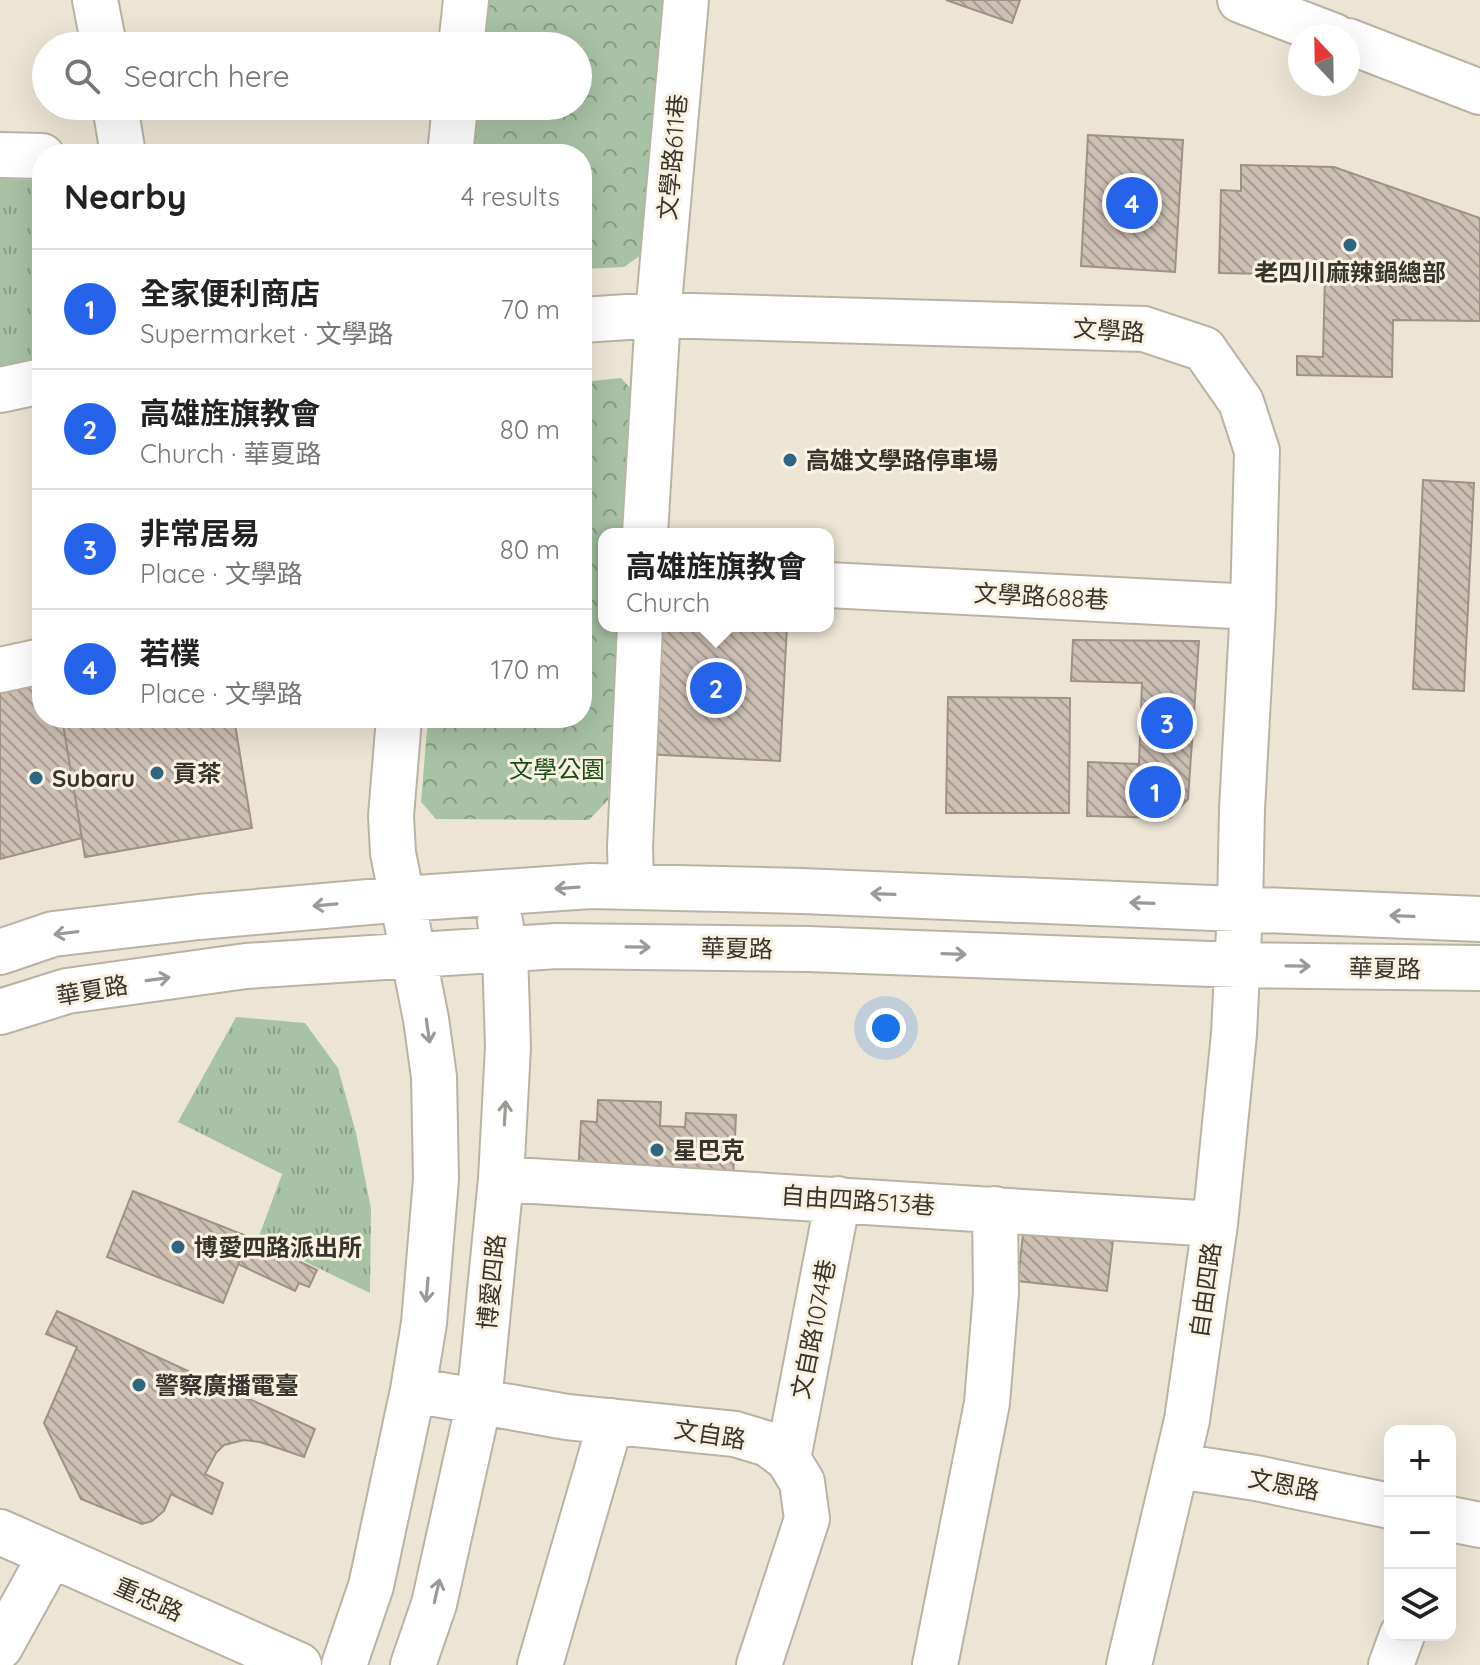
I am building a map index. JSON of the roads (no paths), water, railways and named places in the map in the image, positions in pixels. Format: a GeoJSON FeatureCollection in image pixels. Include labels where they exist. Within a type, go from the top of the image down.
{"type":"FeatureCollection","features":[{"type":"Feature","properties":{"kind":"street"},"geometry":{"type":"LineString","coordinates":[[95,0],[101,32]]}},
{"type":"Feature","properties":{"kind":"street"},"geometry":{"type":"LineString","coordinates":[[463,32],[466,0]]}},
{"type":"Feature","properties":{"kind":"street","name":"文學路611巷"},"geometry":{"type":"LineString","coordinates":[[645,528],[658,315],[686,0]]}},
{"type":"Feature","properties":{"kind":"street"},"geometry":{"type":"LineString","coordinates":[[1240,0],[1303,24]]}},
{"type":"Feature","properties":{"kind":"street"},"geometry":{"type":"LineString","coordinates":[[1360,46],[1480,92]]}},
{"type":"Feature","properties":{"kind":"street"},"geometry":{"type":"LineString","coordinates":[[117,120],[121,144]]}},
{"type":"Feature","properties":{"kind":"street"},"geometry":{"type":"LineString","coordinates":[[451,144],[454,120]]}},
{"type":"Feature","properties":{"kind":"street"},"geometry":{"type":"LineString","coordinates":[[0,155],[32,156]]}},
{"type":"Feature","properties":{"kind":"street","name":"文學路"},"geometry":{"type":"LineString","coordinates":[[592,319],[658,315],[1144,329],[1204,349],[1241,402],[1257,451],[1240,909]]}},
{"type":"Feature","properties":{"kind":"street"},"geometry":{"type":"LineString","coordinates":[[0,390],[32,383]]}},
{"type":"Feature","properties":{"kind":"street","name":"文學路688巷"},"geometry":{"type":"LineString","coordinates":[[834,585],[1253,607]]}},
{"type":"Feature","properties":{"kind":"street"},"geometry":{"type":"LineString","coordinates":[[631,886],[640,632]]}},
{"type":"Feature","properties":{"kind":"street"},"geometry":{"type":"LineString","coordinates":[[0,670],[32,663]]}},
{"type":"Feature","properties":{"kind":"street"},"geometry":{"type":"LineString","coordinates":[[344,1665],[371,1586],[413,1390],[424,1323],[436,1179],[434,1077],[414,954],[393,853],[391,816],[398,728]]}},
{"type":"Feature","properties":{"kind":"street"},"geometry":{"type":"LineString","coordinates":[[0,952],[53,934],[199,917],[496,892],[631,886],[1480,919]]}},
{"type":"Feature","properties":{"kind":"street","name":"博愛四路"},"geometry":{"type":"LineString","coordinates":[[413,1665],[434,1604],[479,1402],[501,1179],[508,1047],[505,951],[496,892]]}},
{"type":"Feature","properties":{"kind":"street","name":"自由四路"},"geometry":{"type":"LineString","coordinates":[[1129,1665],[1187,1420],[1215,1224],[1232,1062],[1240,909]]}},
{"type":"Feature","properties":{"kind":"street","name":"華夏路"},"geometry":{"type":"LineString","coordinates":[[0,1012],[67,991],[246,966],[557,946],[808,949],[1238,965],[1480,968]]}},
{"type":"Feature","properties":{"kind":"street","name":"自由四路513巷"},"geometry":{"type":"LineString","coordinates":[[501,1179],[1215,1224]]}},
{"type":"Feature","properties":{"kind":"street","name":"文自路1074巷"},"geometry":{"type":"LineString","coordinates":[[788,1459],[838,1199]]}},
{"type":"Feature","properties":{"kind":"street"},"geometry":{"type":"LineString","coordinates":[[935,1665],[987,1403],[996,1293],[995,1209]]}},
{"type":"Feature","properties":{"kind":"street","name":"文自路"},"geometry":{"type":"LineString","coordinates":[[413,1390],[567,1417],[735,1434],[768,1444],[788,1459]]}},
{"type":"Feature","properties":{"kind":"street"},"geometry":{"type":"LineString","coordinates":[[540,1665],[611,1421]]}},
{"type":"Feature","properties":{"kind":"street"},"geometry":{"type":"LineString","coordinates":[[759,1665],[807,1519],[802,1482],[788,1459]]}},
{"type":"Feature","properties":{"kind":"street","name":"文恩路"},"geometry":{"type":"LineString","coordinates":[[1178,1466],[1256,1478],[1384,1505]]}},
{"type":"Feature","properties":{"kind":"street"},"geometry":{"type":"LineString","coordinates":[[1456,1520],[1480,1525]]}},
{"type":"Feature","properties":{"kind":"street","name":"重忠路"},"geometry":{"type":"LineString","coordinates":[[0,1532],[299,1665]]}},
{"type":"Feature","properties":{"kind":"street"},"geometry":{"type":"LineString","coordinates":[[0,1647],[51,1555]]}},
{"type":"Feature","properties":{"kind":"street"},"geometry":{"type":"LineString","coordinates":[[1391,1665],[1400,1641]]}},
{"type":"Feature","properties":{"kind":"place","name":"若樸"},"geometry":{"type":"Point","coordinates":[1132,203]}},
{"type":"Feature","properties":{"kind":"place","name":"老四川麻辣鍋總部"},"geometry":{"type":"Point","coordinates":[1350,245]}},
{"type":"Feature","properties":{"kind":"place","name":"高雄文學路停車場"},"geometry":{"type":"Point","coordinates":[790,460]}},
{"type":"Feature","properties":{"kind":"place","name":"高雄旌旗教會"},"geometry":{"type":"Point","coordinates":[716,688]}},
{"type":"Feature","properties":{"kind":"place","name":"非常居易"},"geometry":{"type":"Point","coordinates":[1167,723]}},
{"type":"Feature","properties":{"kind":"place","name":"貢茶"},"geometry":{"type":"Point","coordinates":[157,773]}},
{"type":"Feature","properties":{"kind":"place","name":"Subaru"},"geometry":{"type":"Point","coordinates":[36,778]}},
{"type":"Feature","properties":{"kind":"place","name":"全家便利商店"},"geometry":{"type":"Point","coordinates":[1155,792]}},
{"type":"Feature","properties":{"kind":"place","name":"星巴克"},"geometry":{"type":"Point","coordinates":[657,1150]}},
{"type":"Feature","properties":{"kind":"place","name":"博愛四路派出所"},"geometry":{"type":"Point","coordinates":[178,1247]}},
{"type":"Feature","properties":{"kind":"place","name":"警察廣播電臺"},"geometry":{"type":"Point","coordinates":[139,1385]}},
{"type":"Feature","properties":{"kind":"park label","name":"文學公園"},"geometry":{"type":"Point","coordinates":[557,769]}}]}
